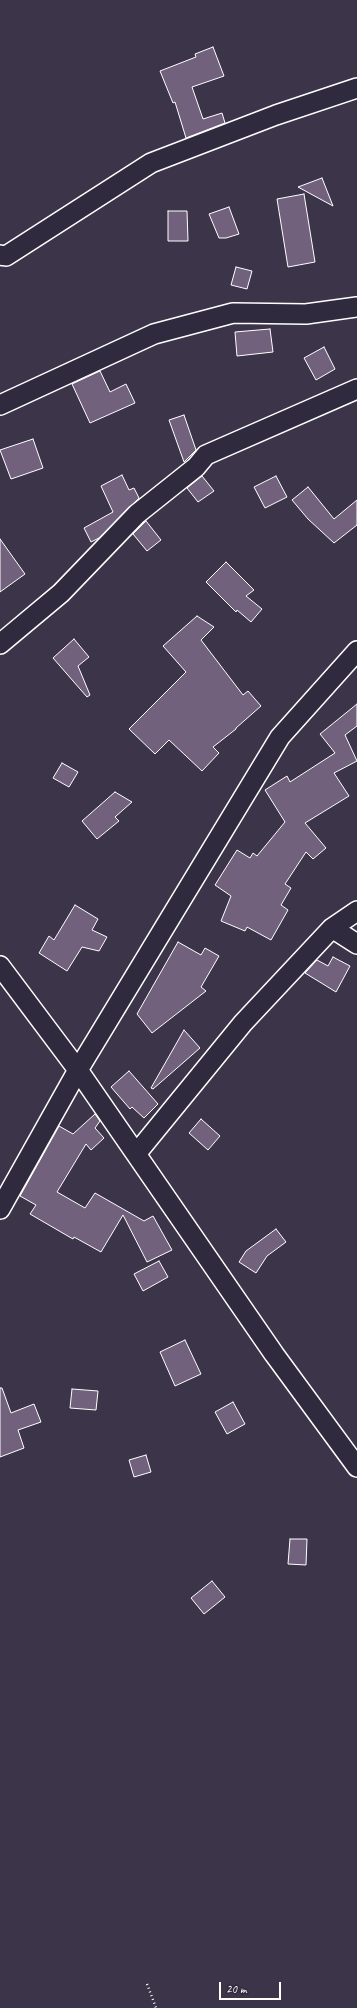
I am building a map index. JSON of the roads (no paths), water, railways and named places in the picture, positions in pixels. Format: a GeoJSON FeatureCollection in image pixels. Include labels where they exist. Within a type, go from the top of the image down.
{"type":"FeatureCollection","features":[{"type":"Feature","properties":{"kind":"street"},"geometry":{"type":"LineString","coordinates":[[0,255],[6,256],[151,163],[276,115],[357,88]]}},
{"type":"Feature","properties":{"kind":"street"},"geometry":{"type":"LineString","coordinates":[[0,405],[154,334],[233,313],[306,314],[357,307]]}},
{"type":"Feature","properties":{"kind":"street"},"geometry":{"type":"LineString","coordinates":[[0,644],[61,593],[137,514],[196,467],[206,455],[357,388]]}},
{"type":"Feature","properties":{"kind":"street"},"geometry":{"type":"LineString","coordinates":[[0,1209],[78,1070],[280,737],[357,650]]}},
{"type":"Feature","properties":{"kind":"street"},"geometry":{"type":"LineString","coordinates":[[136,1154],[243,1023],[332,928],[357,911]]}},
{"type":"Feature","properties":{"kind":"street"},"geometry":{"type":"LineString","coordinates":[[332,928],[357,944]]}},
{"type":"Feature","properties":{"kind":"street"},"geometry":{"type":"LineString","coordinates":[[0,966],[78,1070],[274,1354],[357,1467]]}}]}
